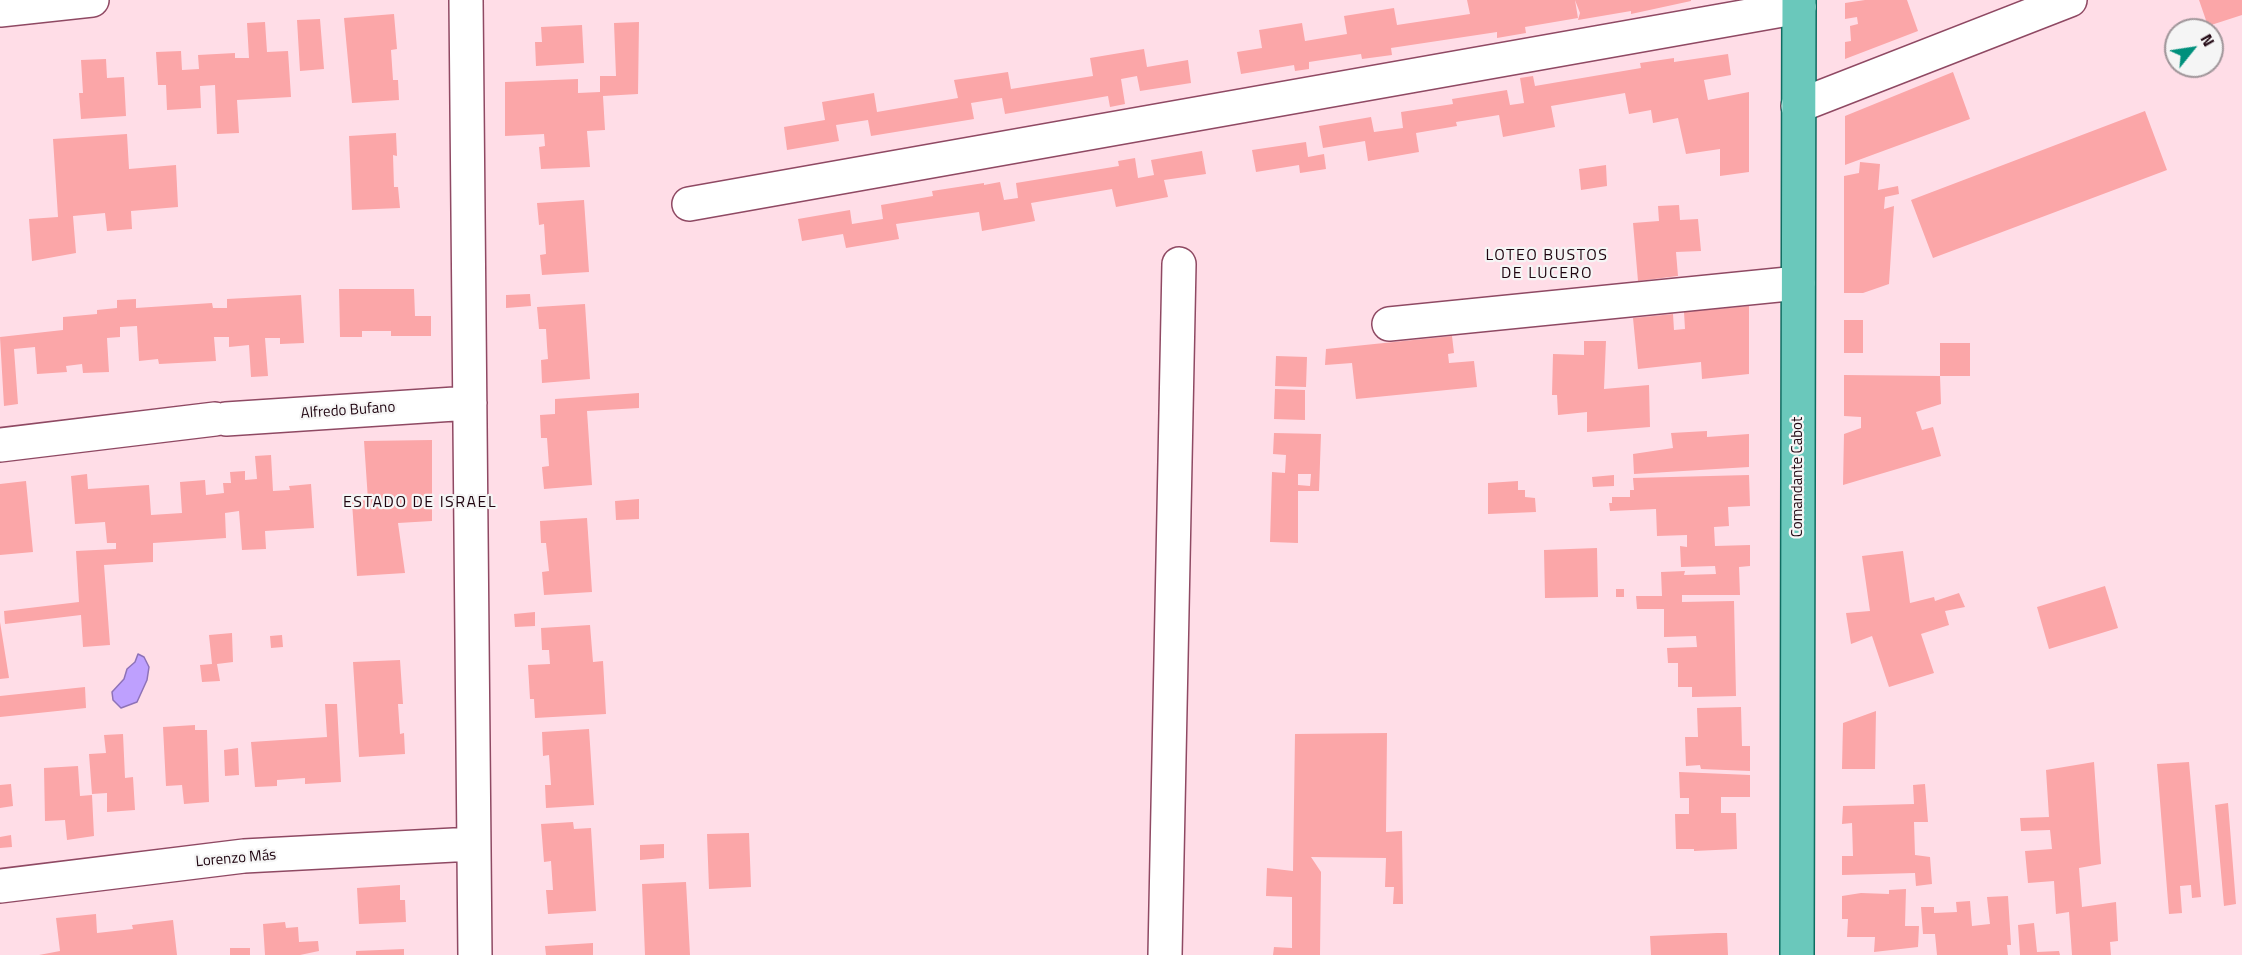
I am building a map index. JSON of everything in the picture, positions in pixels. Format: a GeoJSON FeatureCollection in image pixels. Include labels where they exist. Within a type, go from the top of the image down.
{"type":"FeatureCollection","features":[{"type":"Feature","properties":{"kind":"main road","name":"Comandante Cabot"},"geometry":{"type":"LineString","coordinates":[[1797,955],[1799,2]]}},
{"type":"Feature","properties":{"kind":"street"},"geometry":{"type":"LineString","coordinates":[[0,10],[92,0]]}},
{"type":"Feature","properties":{"kind":"street"},"geometry":{"type":"LineString","coordinates":[[466,0],[475,955]]}},
{"type":"Feature","properties":{"kind":"street"},"geometry":{"type":"LineString","coordinates":[[1798,106],[2070,0]]}},
{"type":"Feature","properties":{"kind":"street"},"geometry":{"type":"LineString","coordinates":[[689,204],[1799,2]]}},
{"type":"Feature","properties":{"kind":"street"},"geometry":{"type":"LineString","coordinates":[[1165,955],[1179,264]]}},
{"type":"Feature","properties":{"kind":"street"},"geometry":{"type":"LineString","coordinates":[[1389,324],[1798,283]]}},
{"type":"Feature","properties":{"kind":"street","name":"Alfredo Bufano"},"geometry":{"type":"LineString","coordinates":[[0,445],[221,419],[470,403]]}},
{"type":"Feature","properties":{"kind":"street","name":"Lorenzo Más"},"geometry":{"type":"LineString","coordinates":[[0,885],[244,856],[474,844]]}},
{"type":"Feature","properties":{"kind":"shaded area"},"geometry":{"type":"Polygon","coordinates":[[[138,654],[144,657],[149,667],[147,680],[137,702],[121,708],[113,700],[112,692],[124,679],[127,669],[135,662],[138,654]]]}},
{"type":"Feature","properties":{"kind":"building"},"geometry":{"type":"Polygon","coordinates":[[[1467,0],[1575,0],[1578,18],[1525,27],[1526,33],[1497,38],[1497,32],[1391,48],[1392,55],[1362,59],[1361,54],[1309,62],[1309,69],[1295,71],[1294,65],[1241,74],[1237,52],[1262,48],[1259,30],[1302,23],[1305,41],[1347,34],[1344,16],[1394,8],[1397,25],[1470,14],[1467,0]]]}},
{"type":"Feature","properties":{"kind":"building"},"geometry":{"type":"Polygon","coordinates":[[[1575,0],[1691,1],[1631,14],[1631,11],[1578,20],[1580,13],[1575,0]]]}},
{"type":"Feature","properties":{"kind":"building"},"geometry":{"type":"Polygon","coordinates":[[[1865,0],[1907,0],[1918,31],[1845,59],[1845,42],[1851,41],[1850,26],[1858,24],[1857,17],[1845,19],[1845,3],[1865,0]]]}},
{"type":"Feature","properties":{"kind":"building"},"geometry":{"type":"Polygon","coordinates":[[[2199,0],[2242,0],[2242,15],[2224,21],[2224,18],[2205,18],[2199,0]]]}},
{"type":"Feature","properties":{"kind":"building"},"geometry":{"type":"Polygon","coordinates":[[[394,14],[397,49],[391,50],[393,80],[398,80],[399,100],[352,103],[344,18],[394,14]]]}},
{"type":"Feature","properties":{"kind":"building"},"geometry":{"type":"Polygon","coordinates":[[[320,19],[324,69],[300,71],[297,20],[320,19]]]}},
{"type":"Feature","properties":{"kind":"building"},"geometry":{"type":"Polygon","coordinates":[[[265,22],[267,52],[288,51],[291,97],[237,100],[239,133],[217,134],[215,85],[200,86],[201,108],[167,110],[166,85],[158,85],[156,52],[181,51],[182,70],[199,69],[198,55],[235,53],[235,58],[249,58],[247,23],[265,22]]]}},
{"type":"Feature","properties":{"kind":"building"},"geometry":{"type":"Polygon","coordinates":[[[639,22],[638,94],[603,96],[605,130],[587,131],[590,167],[541,169],[539,147],[545,146],[544,134],[505,136],[505,82],[578,79],[578,93],[600,92],[600,76],[616,76],[614,23],[639,22]]]}},
{"type":"Feature","properties":{"kind":"building"},"geometry":{"type":"Polygon","coordinates":[[[582,25],[584,63],[536,66],[535,42],[542,42],[541,27],[582,25]]]}},
{"type":"Feature","properties":{"kind":"building"},"geometry":{"type":"Polygon","coordinates":[[[1144,49],[1147,67],[1188,60],[1191,83],[1140,91],[1137,76],[1121,79],[1125,104],[1110,107],[1108,96],[1005,114],[1002,98],[971,103],[974,119],[871,136],[868,120],[836,125],[839,141],[787,150],[784,127],[825,120],[822,102],[874,93],[877,112],[958,98],[954,80],[1008,72],[1011,89],[1093,76],[1090,58],[1144,49]]]}},
{"type":"Feature","properties":{"kind":"building"},"geometry":{"type":"Polygon","coordinates":[[[1728,54],[1731,75],[1704,80],[1708,100],[1749,92],[1749,172],[1720,176],[1720,149],[1686,154],[1678,118],[1653,123],[1651,110],[1629,114],[1625,93],[1551,106],[1555,127],[1503,137],[1499,115],[1456,122],[1457,126],[1416,133],[1419,152],[1368,161],[1365,141],[1323,148],[1319,126],[1371,117],[1374,132],[1403,128],[1401,112],[1453,104],[1452,99],[1507,90],[1510,105],[1524,103],[1520,78],[1533,76],[1535,86],[1641,68],[1640,63],[1674,58],[1674,62],[1728,54]]]}},
{"type":"Feature","properties":{"kind":"building"},"geometry":{"type":"Polygon","coordinates":[[[106,59],[107,78],[124,77],[126,116],[81,119],[79,93],[83,93],[81,60],[106,59]]]}},
{"type":"Feature","properties":{"kind":"building"},"geometry":{"type":"Polygon","coordinates":[[[1953,72],[1970,119],[1845,165],[1845,116],[1953,72]]]}},
{"type":"Feature","properties":{"kind":"building"},"geometry":{"type":"Polygon","coordinates":[[[2145,111],[2167,170],[1933,258],[1911,200],[2145,111]]]}},
{"type":"Feature","properties":{"kind":"building"},"geometry":{"type":"Polygon","coordinates":[[[396,133],[397,156],[393,155],[394,187],[398,187],[400,208],[352,210],[349,136],[396,133]]]}},
{"type":"Feature","properties":{"kind":"building"},"geometry":{"type":"Polygon","coordinates":[[[127,134],[129,169],[176,165],[178,207],[131,211],[132,229],[107,231],[105,213],[73,216],[76,253],[32,261],[29,219],[58,217],[53,139],[127,134]]]}},
{"type":"Feature","properties":{"kind":"building"},"geometry":{"type":"Polygon","coordinates":[[[1306,142],[1308,157],[1324,154],[1326,169],[1300,173],[1299,165],[1256,172],[1252,150],[1306,142]]]}},
{"type":"Feature","properties":{"kind":"building"},"geometry":{"type":"Polygon","coordinates":[[[1202,151],[1206,174],[1164,180],[1168,197],[1116,207],[1112,189],[1031,203],[1035,221],[982,231],[979,212],[896,224],[899,239],[846,248],[843,234],[802,241],[798,219],[850,210],[852,224],[883,219],[881,205],[933,196],[932,191],[984,183],[984,185],[1000,182],[1004,200],[1018,198],[1016,183],[1119,166],[1118,161],[1135,158],[1138,178],[1154,175],[1151,160],[1202,151]]]}},
{"type":"Feature","properties":{"kind":"building"},"geometry":{"type":"Polygon","coordinates":[[[1860,162],[1880,164],[1878,190],[1898,186],[1899,194],[1885,197],[1884,209],[1894,206],[1889,284],[1863,293],[1844,293],[1844,176],[1859,173],[1860,162]]]}},
{"type":"Feature","properties":{"kind":"building"},"geometry":{"type":"Polygon","coordinates":[[[1606,165],[1607,186],[1581,190],[1579,169],[1606,165]]]}},
{"type":"Feature","properties":{"kind":"building"},"geometry":{"type":"Polygon","coordinates":[[[584,200],[589,272],[542,275],[540,255],[546,254],[544,224],[539,225],[537,203],[584,200]]]}},
{"type":"Feature","properties":{"kind":"building"},"geometry":{"type":"Polygon","coordinates":[[[1679,205],[1680,220],[1698,219],[1701,251],[1676,252],[1678,276],[1638,281],[1633,223],[1659,221],[1658,206],[1679,205]]]}},
{"type":"Feature","properties":{"kind":"building"},"geometry":{"type":"Polygon","coordinates":[[[339,289],[414,289],[415,316],[431,316],[431,336],[391,336],[391,331],[362,331],[362,337],[340,337],[339,289]]]}},
{"type":"Feature","properties":{"kind":"building"},"geometry":{"type":"Polygon","coordinates":[[[530,294],[531,306],[506,308],[506,295],[530,294]]]}},
{"type":"Feature","properties":{"kind":"building"},"geometry":{"type":"Polygon","coordinates":[[[301,295],[304,343],[280,344],[280,338],[265,338],[268,376],[251,377],[249,345],[229,347],[229,337],[214,337],[216,361],[159,364],[158,359],[139,361],[137,326],[120,327],[120,337],[107,338],[109,372],[83,373],[82,364],[66,366],[67,372],[37,374],[35,347],[14,349],[18,404],[4,406],[0,337],[63,330],[63,317],[97,314],[97,310],[117,308],[117,300],[136,299],[136,308],[212,303],[213,308],[227,308],[227,299],[301,295]]]}},
{"type":"Feature","properties":{"kind":"building"},"geometry":{"type":"Polygon","coordinates":[[[585,304],[590,379],[542,383],[541,360],[548,359],[546,329],[539,329],[537,307],[585,304]]]}},
{"type":"Feature","properties":{"kind":"building"},"geometry":{"type":"Polygon","coordinates":[[[1749,306],[1749,374],[1702,379],[1701,362],[1638,369],[1633,318],[1673,314],[1674,330],[1685,329],[1684,312],[1749,306]]]}},
{"type":"Feature","properties":{"kind":"building"},"geometry":{"type":"Polygon","coordinates":[[[1844,320],[1863,320],[1863,353],[1844,353],[1844,320]]]}},
{"type":"Feature","properties":{"kind":"building"},"geometry":{"type":"Polygon","coordinates":[[[1452,336],[1454,353],[1448,354],[1449,363],[1474,361],[1477,387],[1356,399],[1352,363],[1325,365],[1326,349],[1452,336]]]}},
{"type":"Feature","properties":{"kind":"building"},"geometry":{"type":"Polygon","coordinates":[[[1584,341],[1606,341],[1604,389],[1649,385],[1650,427],[1587,432],[1587,412],[1558,415],[1557,395],[1552,395],[1553,354],[1584,355],[1584,341]]]}},
{"type":"Feature","properties":{"kind":"building"},"geometry":{"type":"Polygon","coordinates":[[[1940,343],[1970,343],[1970,376],[1940,376],[1940,343]]]}},
{"type":"Feature","properties":{"kind":"building"},"geometry":{"type":"Polygon","coordinates":[[[1276,356],[1307,357],[1306,387],[1275,386],[1276,356]]]}},
{"type":"Feature","properties":{"kind":"building"},"geometry":{"type":"Polygon","coordinates":[[[1844,375],[1940,376],[1941,404],[1916,412],[1922,430],[1933,427],[1941,456],[1843,485],[1844,434],[1861,428],[1861,417],[1844,416],[1844,375]]]}},
{"type":"Feature","properties":{"kind":"building"},"geometry":{"type":"Polygon","coordinates":[[[1275,389],[1305,390],[1305,420],[1274,419],[1275,389]]]}},
{"type":"Feature","properties":{"kind":"building"},"geometry":{"type":"Polygon","coordinates":[[[639,393],[639,408],[587,411],[592,485],[544,489],[542,467],[549,466],[547,438],[541,438],[540,415],[555,414],[555,399],[639,393]]]}},
{"type":"Feature","properties":{"kind":"building"},"geometry":{"type":"Polygon","coordinates":[[[1707,431],[1707,437],[1749,434],[1749,467],[1634,474],[1633,454],[1673,448],[1671,433],[1707,431]]]}},
{"type":"Feature","properties":{"kind":"building"},"geometry":{"type":"Polygon","coordinates":[[[1274,433],[1321,434],[1319,491],[1298,491],[1298,543],[1270,542],[1272,472],[1285,473],[1286,455],[1273,454],[1274,433]],[[1298,474],[1298,485],[1310,486],[1311,474],[1298,474]]]}},
{"type":"Feature","properties":{"kind":"building"},"geometry":{"type":"Polygon","coordinates":[[[432,440],[432,521],[398,523],[405,573],[357,576],[352,502],[368,500],[364,441],[432,440]]]}},
{"type":"Feature","properties":{"kind":"building"},"geometry":{"type":"Polygon","coordinates":[[[271,455],[273,491],[290,490],[289,486],[311,484],[314,528],[265,531],[266,549],[242,550],[239,511],[225,513],[226,538],[153,543],[153,562],[104,565],[110,645],[83,647],[81,615],[5,624],[4,611],[79,602],[76,551],[116,549],[116,543],[107,543],[105,522],[75,524],[71,476],[87,474],[88,489],[149,485],[151,515],[182,513],[180,482],[205,480],[206,495],[224,493],[223,483],[231,483],[230,472],[245,471],[245,480],[257,479],[255,456],[271,455]]]}},
{"type":"Feature","properties":{"kind":"building"},"geometry":{"type":"Polygon","coordinates":[[[1614,475],[1614,486],[1593,487],[1592,477],[1614,475]]]}},
{"type":"Feature","properties":{"kind":"building"},"geometry":{"type":"Polygon","coordinates":[[[1749,475],[1750,506],[1728,507],[1729,526],[1714,527],[1715,546],[1750,545],[1750,566],[1739,567],[1740,595],[1682,595],[1682,602],[1734,601],[1736,696],[1692,697],[1692,687],[1678,687],[1678,663],[1668,663],[1667,648],[1697,647],[1696,636],[1664,637],[1664,609],[1637,609],[1636,596],[1662,596],[1661,572],[1685,571],[1684,575],[1716,574],[1715,566],[1681,567],[1680,546],[1687,547],[1687,535],[1657,536],[1656,509],[1610,511],[1609,503],[1612,503],[1612,497],[1630,497],[1630,490],[1634,490],[1633,478],[1749,475]]]}},
{"type":"Feature","properties":{"kind":"building"},"geometry":{"type":"Polygon","coordinates":[[[26,481],[33,552],[0,555],[0,484],[26,481]]]}},
{"type":"Feature","properties":{"kind":"building"},"geometry":{"type":"Polygon","coordinates":[[[1518,481],[1518,490],[1525,490],[1525,497],[1535,498],[1536,512],[1488,514],[1488,483],[1518,481]]]}},
{"type":"Feature","properties":{"kind":"building"},"geometry":{"type":"Polygon","coordinates":[[[639,499],[639,519],[616,520],[615,501],[639,499]]]}},
{"type":"Feature","properties":{"kind":"building"},"geometry":{"type":"Polygon","coordinates":[[[587,518],[592,592],[544,595],[542,572],[549,571],[546,543],[541,543],[540,521],[587,518]]]}},
{"type":"Feature","properties":{"kind":"building"},"geometry":{"type":"Polygon","coordinates":[[[1597,548],[1598,597],[1545,598],[1544,550],[1597,548]]]}},
{"type":"Feature","properties":{"kind":"building"},"geometry":{"type":"Polygon","coordinates":[[[1903,551],[1910,603],[1934,597],[1935,601],[1959,593],[1965,607],[1945,611],[1949,625],[1921,634],[1934,673],[1889,687],[1872,636],[1851,644],[1846,613],[1870,611],[1862,556],[1903,551]]]}},
{"type":"Feature","properties":{"kind":"building"},"geometry":{"type":"Polygon","coordinates":[[[2105,586],[2118,628],[2049,649],[2037,607],[2105,586]]]}},
{"type":"Feature","properties":{"kind":"building"},"geometry":{"type":"Polygon","coordinates":[[[1616,589],[1624,589],[1624,597],[1616,597],[1616,589]]]}},
{"type":"Feature","properties":{"kind":"building"},"geometry":{"type":"Polygon","coordinates":[[[535,612],[535,626],[515,627],[514,614],[535,612]]]}},
{"type":"Feature","properties":{"kind":"building"},"geometry":{"type":"Polygon","coordinates":[[[0,622],[9,678],[0,679],[0,622]]]}},
{"type":"Feature","properties":{"kind":"building"},"geometry":{"type":"Polygon","coordinates":[[[590,625],[593,662],[603,661],[606,714],[535,718],[534,699],[530,699],[528,665],[550,664],[549,650],[542,650],[541,628],[590,625]]]}},
{"type":"Feature","properties":{"kind":"building"},"geometry":{"type":"Polygon","coordinates":[[[232,633],[233,662],[217,664],[220,681],[202,682],[200,665],[212,664],[209,635],[232,633]]]}},
{"type":"Feature","properties":{"kind":"building"},"geometry":{"type":"Polygon","coordinates":[[[282,635],[283,647],[271,648],[270,636],[282,635]]]}},
{"type":"Feature","properties":{"kind":"building"},"geometry":{"type":"Polygon","coordinates":[[[400,660],[403,704],[398,704],[400,734],[404,733],[405,754],[359,757],[353,662],[400,660]]]}},
{"type":"Feature","properties":{"kind":"building"},"geometry":{"type":"Polygon","coordinates":[[[85,687],[86,708],[0,717],[0,696],[85,687]]]}},
{"type":"Feature","properties":{"kind":"building"},"geometry":{"type":"Polygon","coordinates":[[[325,704],[337,704],[341,782],[305,784],[305,778],[277,780],[277,786],[255,787],[251,742],[327,737],[325,704]]]}},
{"type":"Feature","properties":{"kind":"building"},"geometry":{"type":"Polygon","coordinates":[[[1741,707],[1742,746],[1750,746],[1750,771],[1701,769],[1700,765],[1686,766],[1685,737],[1698,737],[1697,708],[1741,707]]]}},
{"type":"Feature","properties":{"kind":"building"},"geometry":{"type":"Polygon","coordinates":[[[1876,711],[1875,769],[1842,769],[1843,723],[1876,711]]]}},
{"type":"Feature","properties":{"kind":"building"},"geometry":{"type":"Polygon","coordinates":[[[195,725],[195,730],[207,730],[209,802],[184,804],[182,785],[166,786],[163,727],[195,725]]]}},
{"type":"Feature","properties":{"kind":"building"},"geometry":{"type":"Polygon","coordinates":[[[589,729],[594,805],[546,808],[545,785],[551,785],[549,755],[543,756],[542,732],[589,729]]]}},
{"type":"Feature","properties":{"kind":"building"},"geometry":{"type":"Polygon","coordinates":[[[1387,733],[1386,832],[1402,831],[1403,904],[1393,904],[1394,887],[1385,887],[1386,858],[1311,857],[1321,872],[1320,955],[1273,955],[1274,947],[1292,948],[1292,897],[1266,896],[1267,868],[1293,871],[1295,734],[1387,733]]]}},
{"type":"Feature","properties":{"kind":"building"},"geometry":{"type":"Polygon","coordinates":[[[123,734],[125,778],[133,777],[135,810],[107,812],[107,793],[92,794],[89,754],[106,753],[104,735],[123,734]]]}},
{"type":"Feature","properties":{"kind":"building"},"geometry":{"type":"Polygon","coordinates":[[[238,748],[239,775],[225,776],[224,750],[238,748]]]}},
{"type":"Feature","properties":{"kind":"building"},"geometry":{"type":"Polygon","coordinates":[[[2094,762],[2101,864],[2079,868],[2082,907],[2116,902],[2118,941],[2110,942],[2111,955],[2072,955],[2069,912],[2056,914],[2054,881],[2028,883],[2025,851],[2052,849],[2050,830],[2021,831],[2020,818],[2049,817],[2046,770],[2094,762]]]}},
{"type":"Feature","properties":{"kind":"building"},"geometry":{"type":"Polygon","coordinates":[[[2189,762],[2201,897],[2192,898],[2191,885],[2180,886],[2182,913],[2169,914],[2157,764],[2189,762]]]}},
{"type":"Feature","properties":{"kind":"building"},"geometry":{"type":"Polygon","coordinates":[[[78,766],[80,796],[92,795],[94,836],[67,840],[65,820],[45,821],[44,768],[78,766]]]}},
{"type":"Feature","properties":{"kind":"building"},"geometry":{"type":"Polygon","coordinates":[[[1679,772],[1750,775],[1750,797],[1721,797],[1721,813],[1736,813],[1737,849],[1694,851],[1694,849],[1676,849],[1675,814],[1689,814],[1689,798],[1680,798],[1679,772]]]}},
{"type":"Feature","properties":{"kind":"building"},"geometry":{"type":"Polygon","coordinates":[[[11,784],[13,806],[0,808],[0,785],[11,784]]]}},
{"type":"Feature","properties":{"kind":"building"},"geometry":{"type":"Polygon","coordinates":[[[1925,784],[1928,822],[1914,822],[1915,855],[1930,857],[1932,884],[1916,886],[1915,873],[1842,875],[1842,856],[1853,856],[1852,823],[1842,824],[1843,806],[1914,804],[1913,785],[1925,784]]]}},
{"type":"Feature","properties":{"kind":"building"},"geometry":{"type":"Polygon","coordinates":[[[2228,803],[2236,904],[2224,906],[2215,805],[2228,803]]]}},
{"type":"Feature","properties":{"kind":"building"},"geometry":{"type":"Polygon","coordinates":[[[573,822],[574,829],[591,828],[596,911],[548,914],[546,890],[553,890],[551,861],[544,862],[541,824],[573,822]]]}},
{"type":"Feature","properties":{"kind":"building"},"geometry":{"type":"Polygon","coordinates":[[[749,833],[751,887],[709,889],[707,834],[749,833]]]}},
{"type":"Feature","properties":{"kind":"building"},"geometry":{"type":"Polygon","coordinates":[[[11,835],[12,847],[0,848],[0,837],[11,835]]]}},
{"type":"Feature","properties":{"kind":"building"},"geometry":{"type":"Polygon","coordinates":[[[664,844],[664,858],[640,860],[640,845],[664,844]]]}},
{"type":"Feature","properties":{"kind":"building"},"geometry":{"type":"Polygon","coordinates":[[[686,882],[690,955],[645,955],[642,884],[686,882]]]}},
{"type":"Feature","properties":{"kind":"building"},"geometry":{"type":"Polygon","coordinates":[[[400,885],[400,900],[405,900],[406,922],[359,924],[357,888],[400,885]]]}},
{"type":"Feature","properties":{"kind":"building"},"geometry":{"type":"Polygon","coordinates":[[[1906,889],[1905,926],[1919,926],[1918,947],[1874,952],[1875,937],[1847,937],[1848,919],[1842,919],[1842,896],[1861,893],[1889,894],[1889,890],[1906,889]]]}},
{"type":"Feature","properties":{"kind":"building"},"geometry":{"type":"Polygon","coordinates":[[[2008,896],[2011,945],[2007,945],[2008,955],[1937,955],[1935,934],[1923,934],[1921,907],[1934,907],[1934,913],[1957,912],[1956,902],[1970,901],[1972,926],[1990,924],[1987,897],[2008,896]]]}},
{"type":"Feature","properties":{"kind":"building"},"geometry":{"type":"Polygon","coordinates":[[[96,914],[97,933],[133,929],[132,925],[173,920],[177,955],[39,955],[60,951],[56,918],[96,914]]]}},
{"type":"Feature","properties":{"kind":"building"},"geometry":{"type":"Polygon","coordinates":[[[285,922],[286,928],[298,927],[299,942],[318,941],[319,951],[300,955],[265,955],[263,924],[285,922]]]}},
{"type":"Feature","properties":{"kind":"building"},"geometry":{"type":"Polygon","coordinates":[[[2034,923],[2037,952],[2059,951],[2060,955],[2020,955],[2018,925],[2034,923]]]}},
{"type":"Feature","properties":{"kind":"building"},"geometry":{"type":"Polygon","coordinates":[[[1727,933],[1728,955],[1651,955],[1650,936],[1727,933]]]}},
{"type":"Feature","properties":{"kind":"building"},"geometry":{"type":"Polygon","coordinates":[[[593,943],[593,955],[546,955],[545,946],[593,943]]]}},
{"type":"Feature","properties":{"kind":"building"},"geometry":{"type":"Polygon","coordinates":[[[230,948],[250,948],[250,955],[230,955],[230,948]]]}},
{"type":"Feature","properties":{"kind":"building"},"geometry":{"type":"Polygon","coordinates":[[[404,949],[404,955],[356,955],[356,951],[404,949]]]}},
{"type":"Feature","properties":{"kind":"district","name":"LOTEO BUSTOS DE LUCERO"},"geometry":{"type":"Point","coordinates":[1547,265]}},
{"type":"Feature","properties":{"kind":"district","name":"ESTADO DE ISRAEL"},"geometry":{"type":"Point","coordinates":[420,503]}}]}
